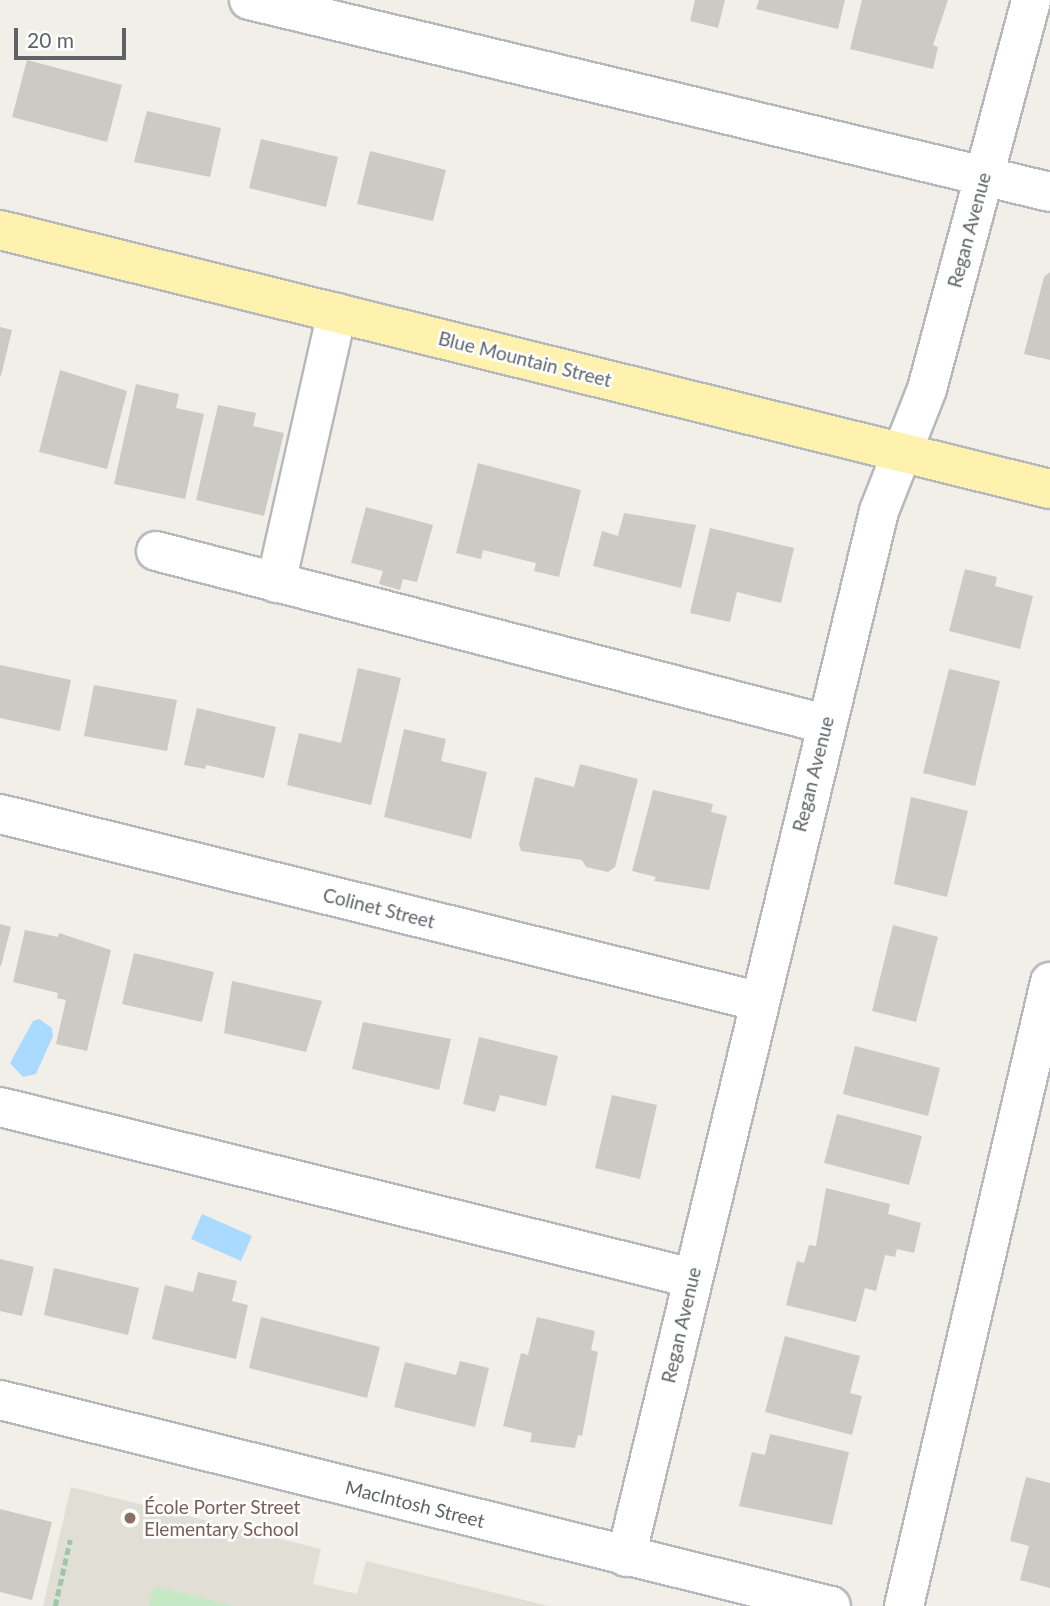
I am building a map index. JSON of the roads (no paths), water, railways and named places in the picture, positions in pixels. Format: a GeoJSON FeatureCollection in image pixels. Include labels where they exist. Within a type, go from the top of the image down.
{"type":"FeatureCollection","features":[{"type":"Feature","properties":{"kind":"main road","name":"Blue Mountain Street"},"geometry":{"type":"LineString","coordinates":[[0,230],[1050,489]]}},
{"type":"Feature","properties":{"kind":"street"},"geometry":{"type":"LineString","coordinates":[[249,0],[1050,192]]}},
{"type":"Feature","properties":{"kind":"street","name":"Regan Avenue"},"geometry":{"type":"LineString","coordinates":[[626,1557],[757,1001],[879,511],[927,389],[1031,0]]}},
{"type":"Feature","properties":{"kind":"street"},"geometry":{"type":"LineString","coordinates":[[276,583],[337,313]]}},
{"type":"Feature","properties":{"kind":"street"},"geometry":{"type":"LineString","coordinates":[[156,551],[825,724]]}},
{"type":"Feature","properties":{"kind":"street","name":"Colinet Street"},"geometry":{"type":"LineString","coordinates":[[0,814],[757,1001]]}},
{"type":"Feature","properties":{"kind":"street"},"geometry":{"type":"LineString","coordinates":[[904,1606],[1050,982]]}},
{"type":"Feature","properties":{"kind":"street"},"geometry":{"type":"LineString","coordinates":[[0,1107],[692,1278]]}},
{"type":"Feature","properties":{"kind":"street","name":"MacIntosh Street"},"geometry":{"type":"LineString","coordinates":[[0,1401],[831,1606]]}},
{"type":"Feature","properties":{"kind":"water"},"geometry":{"type":"Polygon","coordinates":[[[39,1019],[52,1028],[53,1036],[36,1074],[23,1077],[10,1063],[33,1021],[39,1019]]]}},
{"type":"Feature","properties":{"kind":"water"},"geometry":{"type":"Polygon","coordinates":[[[202,1214],[252,1236],[241,1261],[191,1239],[202,1214]]]}},
{"type":"Feature","properties":{"kind":"place","name":"École Porter Street Elementary School"},"geometry":{"type":"Point","coordinates":[130,1518]}}]}
